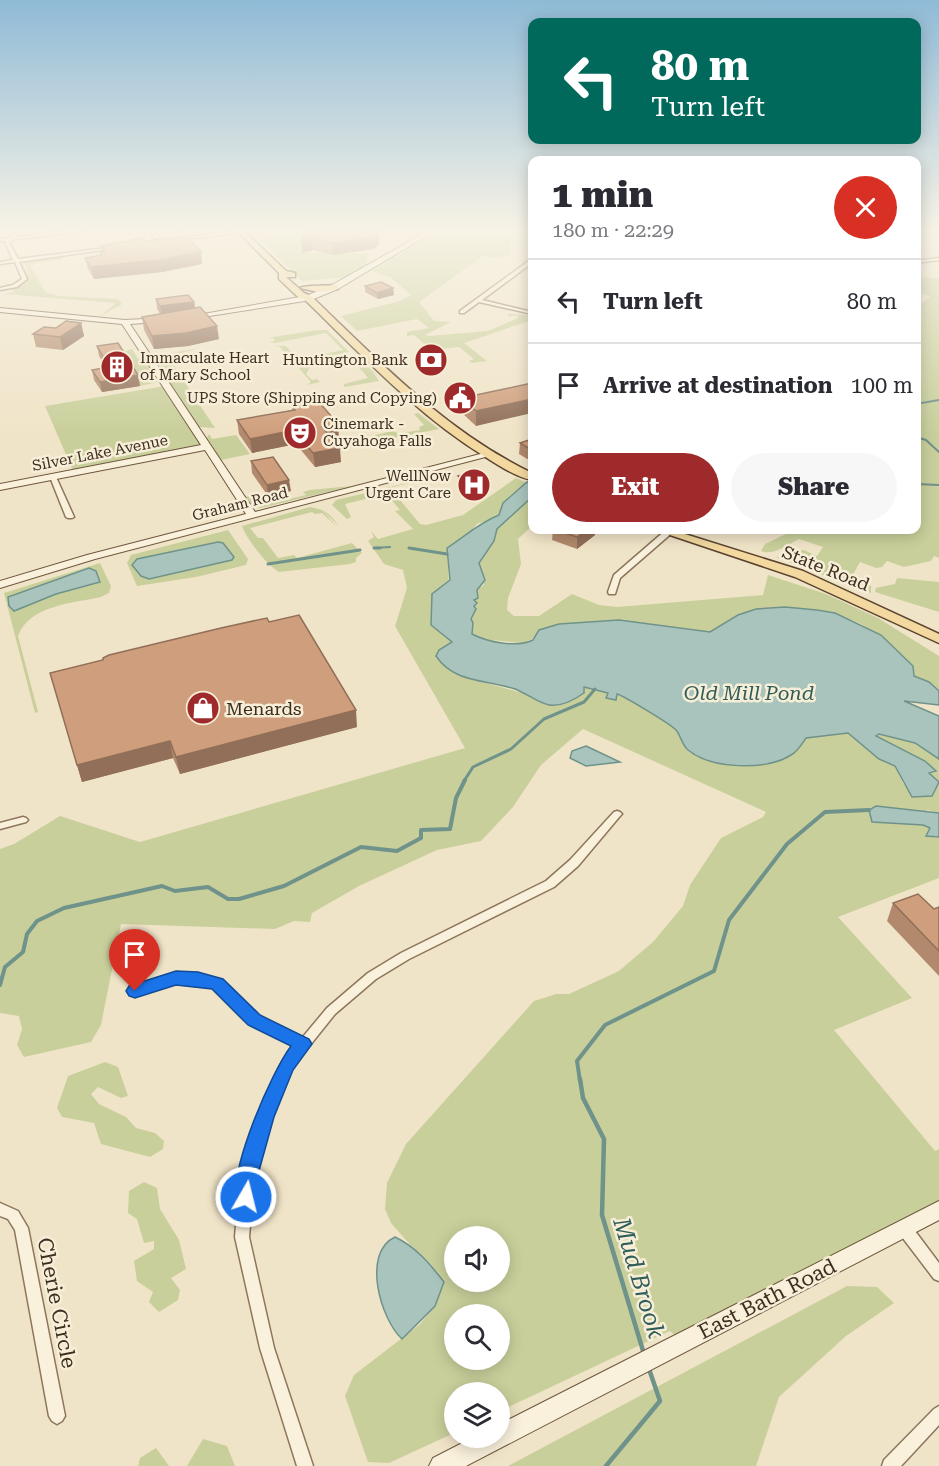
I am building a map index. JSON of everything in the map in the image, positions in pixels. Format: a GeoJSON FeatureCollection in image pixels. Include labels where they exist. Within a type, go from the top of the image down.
{"type":"FeatureCollection","features":[{"type":"Feature","properties":{"kind":"main road"},"geometry":{"type":"LineString","coordinates":[[0,310],[125,322],[177,319],[269,306],[293,297]]}},
{"type":"Feature","properties":{"kind":"main road"},"geometry":{"type":"LineString","coordinates":[[311,297],[404,389],[488,456],[528,475]]}},
{"type":"Feature","properties":{"kind":"main road"},"geometry":{"type":"LineString","coordinates":[[125,322],[253,516]]}},
{"type":"Feature","properties":{"kind":"main road","name":"Silver Lake Avenue"},"geometry":{"type":"LineString","coordinates":[[0,487],[206,447]]}},
{"type":"Feature","properties":{"kind":"main road","name":"Graham Road"},"geometry":{"type":"LineString","coordinates":[[0,585],[91,557],[488,456]]}},
{"type":"Feature","properties":{"kind":"main road","name":"State Road"},"geometry":{"type":"LineString","coordinates":[[674,534],[799,574],[939,639]]}},
{"type":"Feature","properties":{"kind":"main road","name":"East Bath Road"},"geometry":{"type":"LineString","coordinates":[[510,1431],[939,1210]]}},
{"type":"Feature","properties":{"kind":"main road","name":"East Bath Road"},"geometry":{"type":"LineString","coordinates":[[441,1466],[477,1448]]}},
{"type":"Feature","properties":{"kind":"street"},"geometry":{"type":"LineString","coordinates":[[462,312],[482,297]]}},
{"type":"Feature","properties":{"kind":"street"},"geometry":{"type":"LineString","coordinates":[[478,300],[528,312]]}},
{"type":"Feature","properties":{"kind":"street"},"geometry":{"type":"LineString","coordinates":[[53,477],[70,517]]}},
{"type":"Feature","properties":{"kind":"street"},"geometry":{"type":"LineString","coordinates":[[612,592],[617,577],[662,534]]}},
{"type":"Feature","properties":{"kind":"street"},"geometry":{"type":"LineString","coordinates":[[305,1466],[267,1348],[242,1238],[247,1178],[264,1117],[286,1066],[331,1011],[372,976],[405,956],[550,884],[574,863],[617,814]]}},
{"type":"Feature","properties":{"kind":"street"},"geometry":{"type":"LineString","coordinates":[[0,826],[23,820]]}},
{"type":"Feature","properties":{"kind":"street"},"geometry":{"type":"LineString","coordinates":[[135,991],[176,978],[198,979],[217,984],[254,1020],[303,1044]]}},
{"type":"Feature","properties":{"kind":"street","name":"Cherie Circle"},"geometry":{"type":"LineString","coordinates":[[0,1209],[14,1215],[21,1228],[57,1416]]}},
{"type":"Feature","properties":{"kind":"street"},"geometry":{"type":"LineString","coordinates":[[904,1228],[939,1274]]}},
{"type":"Feature","properties":{"kind":"street"},"geometry":{"type":"LineString","coordinates":[[890,1466],[939,1414]]}},
{"type":"Feature","properties":{"kind":"green space"},"geometry":{"type":"Polygon","coordinates":[[[46,297],[118,299],[122,303],[100,316],[116,303],[46,297]]]}},
{"type":"Feature","properties":{"kind":"green space"},"geometry":{"type":"Polygon","coordinates":[[[407,297],[425,297],[419,302],[434,321],[451,322],[425,335],[430,336],[488,331],[518,318],[517,315],[509,317],[507,314],[528,315],[528,321],[464,343],[487,361],[472,363],[469,361],[474,359],[459,347],[431,350],[414,335],[407,336],[407,332],[429,328],[417,319],[357,331],[341,316],[407,297]]]}},
{"type":"Feature","properties":{"kind":"green space"},"geometry":{"type":"Polygon","coordinates":[[[929,297],[939,297],[939,558],[934,556],[931,561],[904,567],[887,561],[882,567],[876,568],[860,562],[851,578],[871,586],[871,593],[776,557],[793,556],[797,551],[804,550],[817,556],[823,547],[799,539],[775,551],[761,551],[765,544],[786,534],[921,534],[921,303],[929,297]]]}},
{"type":"Feature","properties":{"kind":"green space"},"geometry":{"type":"Polygon","coordinates":[[[327,330],[349,352],[289,364],[293,362],[280,347],[275,346],[286,346],[301,359],[343,350],[326,333],[275,343],[270,342],[275,341],[273,338],[267,338],[327,330]]]}},
{"type":"Feature","properties":{"kind":"green space"},"geometry":{"type":"Polygon","coordinates":[[[200,348],[166,357],[215,428],[199,427],[153,359],[161,355],[200,348]]]}},
{"type":"Feature","properties":{"kind":"green space"},"geometry":{"type":"Polygon","coordinates":[[[132,349],[138,359],[142,358],[158,382],[140,386],[120,353],[132,349]]]}},
{"type":"Feature","properties":{"kind":"green space"},"geometry":{"type":"Polygon","coordinates":[[[355,357],[370,372],[357,358],[381,378],[373,372],[379,381],[344,387],[344,384],[368,378],[349,362],[335,361],[310,367],[306,374],[312,380],[317,379],[320,382],[307,385],[311,382],[297,366],[355,357]]]}},
{"type":"Feature","properties":{"kind":"green space"},"geometry":{"type":"Polygon","coordinates":[[[165,386],[206,447],[74,473],[45,406],[165,386]]]}},
{"type":"Feature","properties":{"kind":"green space"},"geometry":{"type":"Polygon","coordinates":[[[418,413],[439,429],[339,449],[337,445],[388,432],[394,431],[398,434],[420,430],[419,427],[424,425],[414,414],[418,413]]]}},
{"type":"Feature","properties":{"kind":"green space"},"geometry":{"type":"Polygon","coordinates":[[[209,434],[212,439],[236,435],[250,454],[221,460],[207,438],[209,434]]]}},
{"type":"Feature","properties":{"kind":"green space"},"geometry":{"type":"Polygon","coordinates":[[[516,478],[528,483],[528,530],[518,539],[521,564],[508,598],[507,610],[514,616],[539,616],[572,594],[599,605],[617,607],[763,595],[768,575],[826,594],[878,618],[939,656],[939,691],[929,682],[913,676],[912,666],[863,625],[835,613],[785,607],[756,609],[738,615],[710,632],[619,620],[559,624],[539,630],[532,639],[524,643],[483,639],[471,634],[471,619],[476,609],[474,600],[476,590],[484,585],[479,563],[494,541],[497,529],[511,518],[478,523],[471,531],[447,548],[452,643],[439,650],[482,682],[563,704],[584,693],[584,687],[608,693],[606,698],[616,700],[616,694],[672,726],[678,731],[687,750],[709,761],[738,765],[767,763],[793,754],[806,738],[848,733],[879,759],[895,766],[904,785],[935,791],[939,782],[939,813],[927,810],[923,825],[930,828],[935,838],[939,837],[939,878],[838,917],[912,998],[834,1030],[935,1151],[939,1149],[939,1210],[682,1342],[670,1331],[510,1406],[510,1382],[444,1382],[444,1438],[389,1463],[368,1462],[345,1396],[354,1375],[419,1325],[435,1306],[444,1283],[391,1223],[385,1209],[387,1183],[406,1144],[534,1001],[556,994],[569,994],[619,971],[653,942],[683,906],[690,885],[721,838],[763,817],[766,812],[583,729],[541,765],[513,807],[481,841],[437,850],[359,886],[312,913],[310,922],[294,921],[275,929],[121,924],[101,1025],[91,1042],[24,1057],[17,1045],[22,1029],[19,1016],[0,1013],[0,849],[14,844],[60,816],[140,842],[465,748],[395,626],[407,588],[403,570],[384,564],[368,541],[374,537],[371,531],[378,539],[413,529],[395,511],[400,510],[389,497],[377,496],[345,504],[351,517],[347,519],[332,505],[336,500],[424,479],[390,488],[420,524],[426,525],[463,515],[516,478]]]}},
{"type":"Feature","properties":{"kind":"green space"},"geometry":{"type":"Polygon","coordinates":[[[352,486],[261,508],[253,507],[245,497],[259,493],[253,497],[260,506],[306,495],[303,492],[310,490],[352,486]]]}},
{"type":"Feature","properties":{"kind":"green space"},"geometry":{"type":"Polygon","coordinates":[[[310,507],[322,510],[337,527],[322,513],[312,512],[250,528],[258,538],[263,538],[278,558],[294,555],[297,558],[352,543],[362,553],[356,558],[356,562],[350,564],[279,572],[258,551],[242,526],[310,507]]]}},
{"type":"Feature","properties":{"kind":"green space"},"geometry":{"type":"Polygon","coordinates":[[[228,530],[248,559],[246,565],[196,577],[137,586],[127,563],[131,555],[228,530]]]}},
{"type":"Feature","properties":{"kind":"green space"},"geometry":{"type":"Polygon","coordinates":[[[100,563],[111,586],[109,593],[42,612],[24,626],[18,636],[38,712],[35,713],[4,593],[100,563]]]}},
{"type":"Feature","properties":{"kind":"green space"},"geometry":{"type":"Polygon","coordinates":[[[897,578],[939,582],[939,612],[875,592],[876,588],[895,584],[897,578]]]}},
{"type":"Feature","properties":{"kind":"green space"},"geometry":{"type":"Polygon","coordinates":[[[879,733],[915,743],[939,759],[939,782],[929,773],[935,772],[925,761],[876,736],[879,733]]]}},
{"type":"Feature","properties":{"kind":"green space"},"geometry":{"type":"Polygon","coordinates":[[[105,1062],[118,1067],[128,1096],[121,1098],[98,1087],[91,1094],[99,1104],[126,1117],[136,1128],[155,1133],[164,1141],[163,1149],[150,1157],[101,1144],[94,1123],[62,1117],[57,1108],[68,1076],[105,1062]]]}},
{"type":"Feature","properties":{"kind":"green space"},"geometry":{"type":"Polygon","coordinates":[[[144,1182],[157,1188],[160,1209],[179,1240],[186,1269],[171,1278],[180,1290],[178,1300],[159,1312],[149,1302],[153,1292],[137,1281],[134,1261],[154,1249],[154,1241],[144,1243],[137,1219],[128,1213],[129,1191],[144,1182]]]}},
{"type":"Feature","properties":{"kind":"green space"},"geometry":{"type":"Polygon","coordinates":[[[847,1286],[877,1287],[894,1303],[846,1336],[779,1397],[756,1466],[508,1466],[847,1286]]]}},
{"type":"Feature","properties":{"kind":"green space"},"geometry":{"type":"Polygon","coordinates":[[[203,1439],[227,1446],[235,1466],[187,1466],[203,1439]]]}},
{"type":"Feature","properties":{"kind":"green space"},"geometry":{"type":"Polygon","coordinates":[[[156,1448],[169,1466],[138,1466],[140,1458],[156,1448]]]}},
{"type":"Feature","properties":{"kind":"water","name":"Old Mill Pond"},"geometry":{"type":"Polygon","coordinates":[[[528,483],[528,501],[497,529],[494,541],[479,563],[485,580],[477,590],[478,598],[474,600],[477,603],[471,619],[472,634],[494,642],[519,644],[533,640],[539,630],[559,624],[619,620],[710,632],[738,615],[756,609],[785,607],[835,613],[881,635],[913,666],[914,676],[929,682],[939,691],[939,705],[904,701],[939,716],[939,759],[915,743],[879,734],[876,736],[925,761],[936,771],[929,773],[939,782],[932,796],[912,797],[895,766],[879,759],[848,733],[806,738],[793,754],[768,764],[739,766],[724,764],[710,761],[688,750],[673,727],[617,694],[616,700],[606,698],[608,693],[584,687],[584,693],[572,700],[563,704],[549,705],[515,689],[452,672],[436,656],[439,650],[452,642],[431,625],[432,594],[450,580],[447,548],[499,515],[503,503],[528,483]]]}},
{"type":"Feature","properties":{"kind":"water"},"geometry":{"type":"Polygon","coordinates":[[[218,542],[223,543],[234,557],[232,560],[149,579],[141,576],[132,565],[137,559],[218,542]]]}},
{"type":"Feature","properties":{"kind":"water"},"geometry":{"type":"Polygon","coordinates":[[[89,568],[96,571],[100,582],[56,594],[14,611],[9,606],[8,597],[89,568]]]}},
{"type":"Feature","properties":{"kind":"water"},"geometry":{"type":"Polygon","coordinates":[[[586,746],[620,762],[586,766],[570,758],[572,751],[586,746]]]}},
{"type":"Feature","properties":{"kind":"water"},"geometry":{"type":"Polygon","coordinates":[[[876,806],[939,813],[939,837],[926,836],[930,828],[923,825],[872,822],[869,810],[876,806]]]}},
{"type":"Feature","properties":{"kind":"water"},"geometry":{"type":"Polygon","coordinates":[[[395,1237],[403,1241],[428,1262],[444,1282],[435,1306],[402,1339],[387,1317],[378,1287],[379,1257],[385,1245],[395,1237]]]}},
{"type":"Feature","properties":{"kind":"building"},"geometry":{"type":"Polygon","coordinates":[[[190,297],[194,302],[160,306],[156,299],[190,297]]]}},
{"type":"Feature","properties":{"kind":"building"},"geometry":{"type":"Polygon","coordinates":[[[200,307],[217,326],[186,333],[152,336],[142,317],[200,307]]]}},
{"type":"Feature","properties":{"kind":"building"},"geometry":{"type":"Polygon","coordinates":[[[66,321],[81,323],[60,337],[33,334],[44,327],[56,328],[66,321]]]}},
{"type":"Feature","properties":{"kind":"building"},"geometry":{"type":"Polygon","coordinates":[[[118,343],[138,375],[100,382],[92,370],[109,367],[97,346],[118,343]]]}},
{"type":"Feature","properties":{"kind":"building"},"geometry":{"type":"Polygon","coordinates":[[[436,346],[444,354],[432,356],[425,348],[436,346]]]}},
{"type":"Feature","properties":{"kind":"building"},"geometry":{"type":"Polygon","coordinates":[[[528,384],[528,400],[476,411],[462,398],[528,384]]]}},
{"type":"Feature","properties":{"kind":"building"},"geometry":{"type":"Polygon","coordinates":[[[318,401],[338,424],[322,427],[340,448],[313,453],[294,430],[250,439],[237,420],[295,410],[292,406],[318,401]]]}},
{"type":"Feature","properties":{"kind":"building"},"geometry":{"type":"Polygon","coordinates":[[[528,440],[528,448],[520,443],[528,440]]]}},
{"type":"Feature","properties":{"kind":"building"},"geometry":{"type":"Polygon","coordinates":[[[273,457],[289,480],[267,485],[251,461],[273,457]]]}},
{"type":"Feature","properties":{"kind":"building"},"geometry":{"type":"Polygon","coordinates":[[[481,471],[489,479],[466,484],[458,476],[481,471]]]}},
{"type":"Feature","properties":{"kind":"building","name":"Menards"},"geometry":{"type":"Polygon","coordinates":[[[299,615],[356,710],[176,757],[170,741],[77,765],[50,673],[103,660],[109,655],[221,628],[267,618],[269,622],[299,615]]]}},
{"type":"Feature","properties":{"kind":"building"},"geometry":{"type":"Polygon","coordinates":[[[918,894],[934,909],[939,907],[939,951],[893,903],[918,894]]]}},
{"type":"Feature","properties":{"kind":"waterway","name":"Mud Brook"},"geometry":{"type":"LineString","coordinates":[[921,403],[939,400]]}},
{"type":"Feature","properties":{"kind":"waterway","name":"Mud Brook"},"geometry":{"type":"LineString","coordinates":[[921,438],[926,440],[939,452]]}},
{"type":"Feature","properties":{"kind":"waterway","name":"Mud Brook"},"geometry":{"type":"LineString","coordinates":[[921,484],[939,485]]}},
{"type":"Feature","properties":{"kind":"waterway"},"geometry":{"type":"LineString","coordinates":[[380,548],[374,548],[390,547]]}},
{"type":"Feature","properties":{"kind":"waterway"},"geometry":{"type":"LineString","coordinates":[[416,549],[409,548],[447,554]]}},
{"type":"Feature","properties":{"kind":"waterway"},"geometry":{"type":"LineString","coordinates":[[268,564],[360,550]]}},
{"type":"Feature","properties":{"kind":"waterway"},"geometry":{"type":"LineString","coordinates":[[464,781],[473,767],[511,749],[544,719],[584,702],[595,689]]}},
{"type":"Feature","properties":{"kind":"waterway"},"geometry":{"type":"LineString","coordinates":[[0,985],[5,967],[23,952],[27,934],[37,921],[64,908],[162,886],[175,891],[208,887],[228,899],[239,899],[284,886],[361,847],[397,851],[421,838],[421,830],[450,829],[456,798],[465,780]]}},
{"type":"Feature","properties":{"kind":"waterway","name":"Mud Brook"},"geometry":{"type":"LineString","coordinates":[[580,1081],[577,1061],[605,1025],[714,971],[729,920],[787,844],[825,812],[869,810]]}},
{"type":"Feature","properties":{"kind":"waterway","name":"Mud Brook"},"geometry":{"type":"LineString","coordinates":[[580,1079],[583,1098],[604,1139],[602,1215],[644,1354]]}},
{"type":"Feature","properties":{"kind":"waterway","name":"Mud Brook"},"geometry":{"type":"LineString","coordinates":[[606,1466],[660,1401],[649,1369]]}},
{"type":"Feature","properties":{"kind":"place","name":"Huntington Bank"},"geometry":{"type":"Point","coordinates":[431,360]}},
{"type":"Feature","properties":{"kind":"place","name":"Immaculate Heart of Mary School"},"geometry":{"type":"Point","coordinates":[117,367]}},
{"type":"Feature","properties":{"kind":"place","name":"UPS Store (Shipping and Copying)"},"geometry":{"type":"Point","coordinates":[460,398]}},
{"type":"Feature","properties":{"kind":"place","name":"Cinemark - Cuyahoga Falls"},"geometry":{"type":"Point","coordinates":[300,433]}},
{"type":"Feature","properties":{"kind":"place","name":"WellNow Urgent Care"},"geometry":{"type":"Point","coordinates":[474,485]}},
{"type":"Feature","properties":{"kind":"place","name":"Menards"},"geometry":{"type":"Point","coordinates":[203,708]}},
{"type":"Feature","properties":{"kind":"route"},"geometry":{"type":"LineString","coordinates":[[135,991],[176,978],[198,979],[217,984],[230,994],[254,1020],[303,1044],[286,1066],[264,1117],[247,1178],[246,1197]]}}]}
